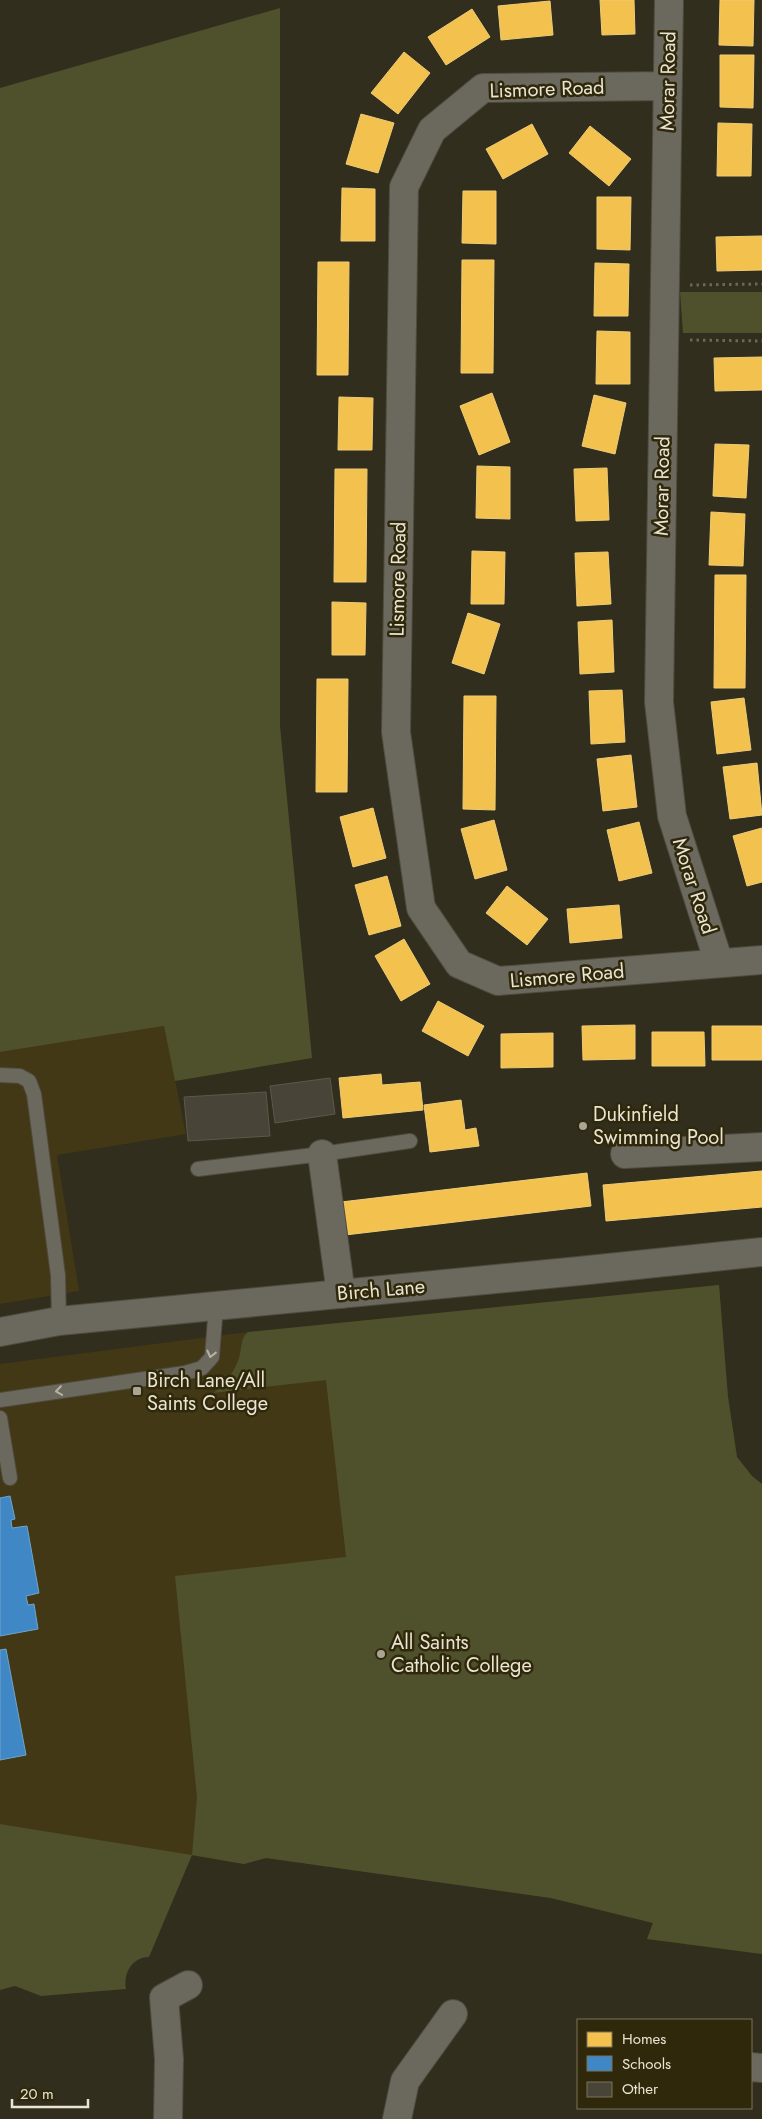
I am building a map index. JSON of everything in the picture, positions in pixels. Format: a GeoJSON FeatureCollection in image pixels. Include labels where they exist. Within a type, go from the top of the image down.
{"type":"FeatureCollection","features":[{"type":"Feature","properties":{"kind":"street","name":"Morar Road"},"geometry":{"type":"LineString","coordinates":[[669,0],[659,702],[672,816],[719,963]]}},
{"type":"Feature","properties":{"kind":"street","name":"Lismore Road"},"geometry":{"type":"LineString","coordinates":[[668,86],[483,88],[432,130],[404,187],[396,732],[421,908],[459,964],[498,982],[762,960]]}},
{"type":"Feature","properties":{"kind":"street"},"geometry":{"type":"LineString","coordinates":[[625,1154],[762,1147]]}},
{"type":"Feature","properties":{"kind":"street"},"geometry":{"type":"LineString","coordinates":[[322,1154],[341,1294]]}},
{"type":"Feature","properties":{"kind":"street","name":"Birch Lane"},"geometry":{"type":"LineString","coordinates":[[0,1332],[59,1321],[762,1252]]}},
{"type":"Feature","properties":{"kind":"street"},"geometry":{"type":"LineString","coordinates":[[168,2119],[169,2059],[164,1998],[188,1985]]}},
{"type":"Feature","properties":{"kind":"street"},"geometry":{"type":"LineString","coordinates":[[397,2119],[406,2081],[453,2014]]}},
{"type":"Feature","properties":{"kind":"lane"},"geometry":{"type":"LineString","coordinates":[[0,1075],[20,1076],[29,1081],[34,1094],[58,1274],[59,1321]]}},
{"type":"Feature","properties":{"kind":"lane"},"geometry":{"type":"LineString","coordinates":[[198,1168],[322,1154],[410,1141]]}},
{"type":"Feature","properties":{"kind":"lane"},"geometry":{"type":"LineString","coordinates":[[0,1400],[185,1373],[202,1368],[212,1357],[216,1306]]}},
{"type":"Feature","properties":{"kind":"lane"},"geometry":{"type":"LineString","coordinates":[[0,1418],[10,1478]]}},
{"type":"Feature","properties":{"kind":"path"},"geometry":{"type":"LineString","coordinates":[[665,285],[762,284]]}},
{"type":"Feature","properties":{"kind":"path"},"geometry":{"type":"LineString","coordinates":[[664,339],[762,341]]}},
{"type":"Feature","properties":{"kind":"shaded area"},"geometry":{"type":"Polygon","coordinates":[[[164,1026],[186,1134],[57,1155],[79,1291],[0,1304],[0,1052],[164,1026]]]}},
{"type":"Feature","properties":{"kind":"shaded area","name":"All Saints Catholic College"},"geometry":{"type":"Polygon","coordinates":[[[719,1285],[728,1397],[737,1457],[752,1476],[762,1484],[762,1954],[647,1939],[653,1923],[551,1898],[266,1858],[244,1864],[0,1824],[0,1364],[248,1332],[719,1285]]]}},
{"type":"Feature","properties":{"kind":"green space"},"geometry":{"type":"Polygon","coordinates":[[[280,8],[280,726],[312,1058],[175,1081],[164,1026],[0,1052],[0,88],[280,8]]]}},
{"type":"Feature","properties":{"kind":"green space"},"geometry":{"type":"Polygon","coordinates":[[[680,292],[762,292],[762,333],[683,333],[680,292]]]}},
{"type":"Feature","properties":{"kind":"green space","name":"All Saints Catholic College"},"geometry":{"type":"Polygon","coordinates":[[[719,1285],[728,1397],[737,1457],[752,1476],[762,1484],[762,1954],[647,1939],[653,1923],[551,1898],[266,1858],[244,1864],[192,1855],[197,1797],[175,1576],[346,1557],[326,1380],[213,1393],[235,1369],[245,1334],[248,1332],[719,1285]]]}},
{"type":"Feature","properties":{"kind":"green space"},"geometry":{"type":"Polygon","coordinates":[[[0,1824],[192,1855],[149,1957],[133,1963],[127,1972],[126,1989],[41,1996],[15,1986],[0,1990],[0,1824]]]}},
{"type":"Feature","properties":{"kind":"building: Homes"},"geometry":{"type":"Polygon","coordinates":[[[600,0],[634,0],[635,34],[602,35],[600,0]]]}},
{"type":"Feature","properties":{"kind":"building: Homes"},"geometry":{"type":"Polygon","coordinates":[[[720,0],[754,0],[753,46],[719,45],[720,0]]]}},
{"type":"Feature","properties":{"kind":"building: Homes"},"geometry":{"type":"Polygon","coordinates":[[[550,1],[553,35],[501,40],[498,6],[550,1]]]}},
{"type":"Feature","properties":{"kind":"building: Homes"},"geometry":{"type":"Polygon","coordinates":[[[472,9],[490,37],[446,65],[428,37],[472,9]]]}},
{"type":"Feature","properties":{"kind":"building: Homes"},"geometry":{"type":"Polygon","coordinates":[[[404,52],[430,73],[398,114],[371,93],[404,52]]]}},
{"type":"Feature","properties":{"kind":"building: Homes"},"geometry":{"type":"Polygon","coordinates":[[[720,55],[754,55],[753,108],[720,107],[720,55]]]}},
{"type":"Feature","properties":{"kind":"building: Homes"},"geometry":{"type":"Polygon","coordinates":[[[361,114],[394,123],[378,173],[346,164],[361,114]]]}},
{"type":"Feature","properties":{"kind":"building: Homes"},"geometry":{"type":"Polygon","coordinates":[[[718,123],[752,124],[751,176],[717,176],[718,123]]]}},
{"type":"Feature","properties":{"kind":"building: Homes"},"geometry":{"type":"Polygon","coordinates":[[[532,124],[548,154],[503,179],[486,149],[532,124]]]}},
{"type":"Feature","properties":{"kind":"building: Homes"},"geometry":{"type":"Polygon","coordinates":[[[590,126],[631,159],[609,186],[569,153],[590,126]]]}},
{"type":"Feature","properties":{"kind":"building: Homes"},"geometry":{"type":"Polygon","coordinates":[[[342,188],[375,189],[375,241],[341,241],[342,188]]]}},
{"type":"Feature","properties":{"kind":"building: Homes"},"geometry":{"type":"Polygon","coordinates":[[[463,191],[496,191],[496,244],[462,243],[463,191]]]}},
{"type":"Feature","properties":{"kind":"building: Homes"},"geometry":{"type":"Polygon","coordinates":[[[597,197],[631,197],[630,250],[597,249],[597,197]]]}},
{"type":"Feature","properties":{"kind":"building: Homes"},"geometry":{"type":"Polygon","coordinates":[[[762,236],[762,270],[717,271],[716,237],[762,236]]]}},
{"type":"Feature","properties":{"kind":"building: Homes"},"geometry":{"type":"Polygon","coordinates":[[[462,260],[494,260],[493,373],[461,373],[462,260]]]}},
{"type":"Feature","properties":{"kind":"building: Homes"},"geometry":{"type":"Polygon","coordinates":[[[318,262],[349,262],[348,375],[317,375],[318,262]]]}},
{"type":"Feature","properties":{"kind":"building: Homes"},"geometry":{"type":"Polygon","coordinates":[[[595,263],[629,264],[628,316],[594,316],[595,263]]]}},
{"type":"Feature","properties":{"kind":"building: Homes"},"geometry":{"type":"Polygon","coordinates":[[[597,331],[630,332],[630,384],[596,384],[597,331]]]}},
{"type":"Feature","properties":{"kind":"building: Homes"},"geometry":{"type":"Polygon","coordinates":[[[762,357],[762,390],[715,391],[714,358],[762,357]]]}},
{"type":"Feature","properties":{"kind":"building: Homes"},"geometry":{"type":"Polygon","coordinates":[[[492,393],[510,442],[479,455],[460,406],[492,393]]]}},
{"type":"Feature","properties":{"kind":"building: Homes"},"geometry":{"type":"Polygon","coordinates":[[[594,395],[626,403],[615,454],[582,446],[594,395]]]}},
{"type":"Feature","properties":{"kind":"building: Homes"},"geometry":{"type":"Polygon","coordinates":[[[339,397],[373,398],[372,450],[338,450],[339,397]]]}},
{"type":"Feature","properties":{"kind":"building: Homes"},"geometry":{"type":"Polygon","coordinates":[[[715,444],[749,445],[746,498],[713,496],[715,444]]]}},
{"type":"Feature","properties":{"kind":"building: Homes"},"geometry":{"type":"Polygon","coordinates":[[[477,466],[510,467],[510,519],[476,518],[477,466]]]}},
{"type":"Feature","properties":{"kind":"building: Homes"},"geometry":{"type":"Polygon","coordinates":[[[607,468],[609,520],[576,521],[574,469],[607,468]]]}},
{"type":"Feature","properties":{"kind":"building: Homes"},"geometry":{"type":"Polygon","coordinates":[[[335,469],[367,469],[366,582],[334,582],[335,469]]]}},
{"type":"Feature","properties":{"kind":"building: Homes"},"geometry":{"type":"Polygon","coordinates":[[[711,512],[745,514],[743,566],[709,565],[711,512]]]}},
{"type":"Feature","properties":{"kind":"building: Homes"},"geometry":{"type":"Polygon","coordinates":[[[472,551],[505,552],[504,604],[471,604],[472,551]]]}},
{"type":"Feature","properties":{"kind":"building: Homes"},"geometry":{"type":"Polygon","coordinates":[[[608,552],[611,604],[577,606],[575,553],[608,552]]]}},
{"type":"Feature","properties":{"kind":"building: Homes"},"geometry":{"type":"Polygon","coordinates":[[[715,575],[746,575],[745,688],[714,688],[715,575]]]}},
{"type":"Feature","properties":{"kind":"building: Homes"},"geometry":{"type":"Polygon","coordinates":[[[332,602],[366,603],[365,655],[332,655],[332,602]]]}},
{"type":"Feature","properties":{"kind":"building: Homes"},"geometry":{"type":"Polygon","coordinates":[[[468,613],[500,624],[484,674],[452,663],[468,613]]]}},
{"type":"Feature","properties":{"kind":"building: Homes"},"geometry":{"type":"Polygon","coordinates":[[[612,620],[614,672],[580,674],[578,622],[612,620]]]}},
{"type":"Feature","properties":{"kind":"building: Homes"},"geometry":{"type":"Polygon","coordinates":[[[317,679],[348,679],[347,792],[316,792],[317,679]]]}},
{"type":"Feature","properties":{"kind":"building: Homes"},"geometry":{"type":"Polygon","coordinates":[[[622,690],[625,742],[591,744],[589,691],[622,690]]]}},
{"type":"Feature","properties":{"kind":"building: Homes"},"geometry":{"type":"Polygon","coordinates":[[[464,696],[496,696],[495,810],[463,809],[464,696]]]}},
{"type":"Feature","properties":{"kind":"building: Homes"},"geometry":{"type":"Polygon","coordinates":[[[744,698],[751,750],[717,754],[711,702],[744,698]]]}},
{"type":"Feature","properties":{"kind":"building: Homes"},"geometry":{"type":"Polygon","coordinates":[[[631,755],[637,807],[603,811],[597,759],[631,755]]]}},
{"type":"Feature","properties":{"kind":"building: Homes"},"geometry":{"type":"Polygon","coordinates":[[[757,763],[762,815],[730,819],[723,767],[757,763]]]}},
{"type":"Feature","properties":{"kind":"building: Homes"},"geometry":{"type":"Polygon","coordinates":[[[373,808],[386,858],[353,867],[340,817],[373,808]]]}},
{"type":"Feature","properties":{"kind":"building: Homes"},"geometry":{"type":"Polygon","coordinates":[[[494,820],[507,870],[475,879],[461,829],[494,820]]]}},
{"type":"Feature","properties":{"kind":"building: Homes"},"geometry":{"type":"Polygon","coordinates":[[[639,822],[652,873],[619,881],[607,830],[639,822]]]}},
{"type":"Feature","properties":{"kind":"building: Homes"},"geometry":{"type":"Polygon","coordinates":[[[762,828],[762,882],[747,886],[733,836],[762,828]]]}},
{"type":"Feature","properties":{"kind":"building: Homes"},"geometry":{"type":"Polygon","coordinates":[[[387,876],[401,926],[369,935],[355,885],[387,876]]]}},
{"type":"Feature","properties":{"kind":"building: Homes"},"geometry":{"type":"Polygon","coordinates":[[[507,886],[548,919],[527,945],[486,913],[507,886]]]}},
{"type":"Feature","properties":{"kind":"building: Homes"},"geometry":{"type":"Polygon","coordinates":[[[619,905],[622,938],[570,943],[567,909],[619,905]]]}},
{"type":"Feature","properties":{"kind":"building: Homes"},"geometry":{"type":"Polygon","coordinates":[[[404,939],[430,984],[401,1001],[375,956],[404,939]]]}},
{"type":"Feature","properties":{"kind":"building: Homes"},"geometry":{"type":"Polygon","coordinates":[[[438,1001],[484,1026],[468,1056],[422,1031],[438,1001]]]}},
{"type":"Feature","properties":{"kind":"building: Homes"},"geometry":{"type":"Polygon","coordinates":[[[635,1025],[635,1059],[583,1060],[582,1026],[635,1025]]]}},
{"type":"Feature","properties":{"kind":"building: Homes"},"geometry":{"type":"Polygon","coordinates":[[[712,1026],[762,1026],[762,1060],[712,1060],[712,1026]]]}},
{"type":"Feature","properties":{"kind":"building: Homes"},"geometry":{"type":"Polygon","coordinates":[[[652,1032],[704,1032],[705,1066],[652,1066],[652,1032]]]}},
{"type":"Feature","properties":{"kind":"building: Homes"},"geometry":{"type":"Polygon","coordinates":[[[553,1033],[553,1067],[501,1068],[501,1034],[553,1033]]]}},
{"type":"Feature","properties":{"kind":"building: Homes"},"geometry":{"type":"Polygon","coordinates":[[[381,1074],[382,1085],[420,1082],[423,1110],[343,1118],[339,1078],[381,1074]]]}},
{"type":"Feature","properties":{"kind":"building: Homes"},"geometry":{"type":"Polygon","coordinates":[[[461,1100],[465,1130],[476,1128],[479,1146],[430,1152],[424,1105],[461,1100]]]}},
{"type":"Feature","properties":{"kind":"building: Homes"},"geometry":{"type":"Polygon","coordinates":[[[762,1171],[762,1207],[606,1221],[603,1185],[762,1171]]]}},
{"type":"Feature","properties":{"kind":"building: Homes"},"geometry":{"type":"Polygon","coordinates":[[[587,1173],[591,1206],[345,1235],[341,1202],[587,1173]]]}},
{"type":"Feature","properties":{"kind":"building: Schools"},"geometry":{"type":"Polygon","coordinates":[[[10,1496],[15,1519],[11,1520],[12,1528],[27,1526],[39,1593],[26,1596],[28,1605],[34,1604],[38,1629],[0,1636],[0,1498],[10,1496]]]}},
{"type":"Feature","properties":{"kind":"building: Schools"},"geometry":{"type":"Polygon","coordinates":[[[6,1649],[26,1755],[0,1760],[0,1650],[6,1649]]]}},
{"type":"Feature","properties":{"kind":"building: Other"},"geometry":{"type":"Polygon","coordinates":[[[330,1078],[335,1114],[275,1123],[270,1086],[330,1078]]]}},
{"type":"Feature","properties":{"kind":"building: Other"},"geometry":{"type":"Polygon","coordinates":[[[266,1092],[270,1136],[188,1141],[184,1097],[266,1092]]]}},
{"type":"Feature","properties":{"kind":"place","name":"Dukinfield Swimming Pool"},"geometry":{"type":"Point","coordinates":[583,1126]}},
{"type":"Feature","properties":{"kind":"place","name":"Birch Lane/All Saints College"},"geometry":{"type":"Point","coordinates":[137,1391]}},
{"type":"Feature","properties":{"kind":"place","name":"All Saints Catholic College"},"geometry":{"type":"Point","coordinates":[381,1654]}}]}
